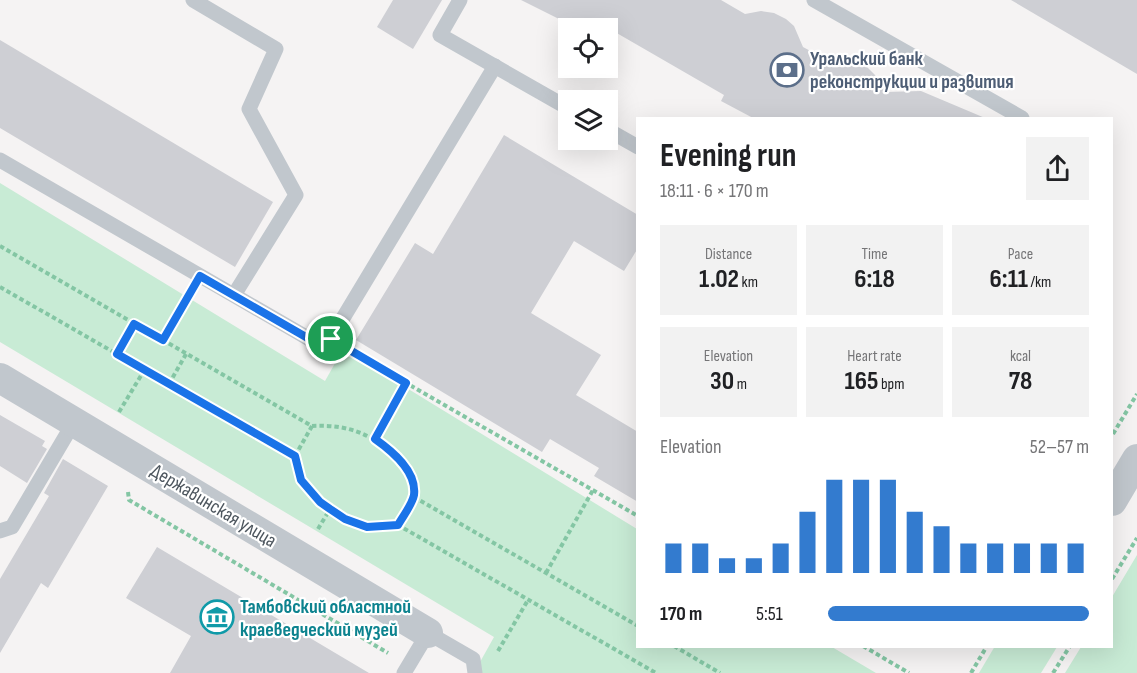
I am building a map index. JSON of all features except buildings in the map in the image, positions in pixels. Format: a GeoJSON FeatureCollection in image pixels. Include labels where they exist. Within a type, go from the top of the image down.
{"type":"FeatureCollection","features":[{"type":"Feature","properties":{"kind":"street","name":"Державинская улица"},"geometry":{"type":"LineString","coordinates":[[0,378],[428,633]]}},
{"type":"Feature","properties":{"kind":"street"},"geometry":{"type":"LineString","coordinates":[[1113,499],[1137,459]]}},
{"type":"Feature","properties":{"kind":"lane"},"geometry":{"type":"LineString","coordinates":[[193,0],[276,49],[249,109],[296,195],[234,295]]}},
{"type":"Feature","properties":{"kind":"lane"},"geometry":{"type":"LineString","coordinates":[[460,0],[440,35],[558,102]]}},
{"type":"Feature","properties":{"kind":"lane"},"geometry":{"type":"LineString","coordinates":[[814,0],[1020,117]]}},
{"type":"Feature","properties":{"kind":"lane"},"geometry":{"type":"LineString","coordinates":[[0,160],[325,348],[495,66]]}},
{"type":"Feature","properties":{"kind":"lane"},"geometry":{"type":"LineString","coordinates":[[618,136],[636,146]]}},
{"type":"Feature","properties":{"kind":"lane"},"geometry":{"type":"LineString","coordinates":[[0,531],[12,527],[74,422]]}},
{"type":"Feature","properties":{"kind":"lane"},"geometry":{"type":"LineString","coordinates":[[406,669],[428,633],[473,659],[475,673]]}},
{"type":"Feature","properties":{"kind":"path"},"geometry":{"type":"LineString","coordinates":[[0,246],[312,426],[332,425],[356,431],[385,446],[408,470],[413,483],[414,497],[398,525]]}},
{"type":"Feature","properties":{"kind":"path"},"geometry":{"type":"LineString","coordinates":[[163,340],[200,276]]}},
{"type":"Feature","properties":{"kind":"path"},"geometry":{"type":"LineString","coordinates":[[0,287],[295,456]]}},
{"type":"Feature","properties":{"kind":"path"},"geometry":{"type":"LineString","coordinates":[[117,354],[134,324]]}},
{"type":"Feature","properties":{"kind":"path"},"geometry":{"type":"LineString","coordinates":[[331,339],[636,515]]}},
{"type":"Feature","properties":{"kind":"path"},"geometry":{"type":"LineString","coordinates":[[169,384],[186,354]]}},
{"type":"Feature","properties":{"kind":"path"},"geometry":{"type":"LineString","coordinates":[[375,439],[406,383]]}},
{"type":"Feature","properties":{"kind":"path"},"geometry":{"type":"LineString","coordinates":[[1113,435],[1137,394]]}},
{"type":"Feature","properties":{"kind":"path"},"geometry":{"type":"LineString","coordinates":[[312,426],[295,456],[301,480],[320,502],[345,519],[367,527],[398,525],[656,673]]}},
{"type":"Feature","properties":{"kind":"path"},"geometry":{"type":"LineString","coordinates":[[546,573],[593,490]]}},
{"type":"Feature","properties":{"kind":"path"},"geometry":{"type":"LineString","coordinates":[[414,497],[636,625]]}},
{"type":"Feature","properties":{"kind":"path"},"geometry":{"type":"LineString","coordinates":[[129,500],[406,669]]}},
{"type":"Feature","properties":{"kind":"path"},"geometry":{"type":"LineString","coordinates":[[1113,577],[1137,538]]}},
{"type":"Feature","properties":{"kind":"path"},"geometry":{"type":"LineString","coordinates":[[496,655],[528,600]]}},
{"type":"Feature","properties":{"kind":"path"},"geometry":{"type":"LineString","coordinates":[[677,648],[720,673]]}},
{"type":"Feature","properties":{"kind":"path"},"geometry":{"type":"LineString","coordinates":[[867,648],[909,673]]}},
{"type":"Feature","properties":{"kind":"path"},"geometry":{"type":"LineString","coordinates":[[971,673],[986,648]]}},
{"type":"Feature","properties":{"kind":"path"},"geometry":{"type":"LineString","coordinates":[[1053,673],[1069,648]]}},
{"type":"Feature","properties":{"kind":"green space"},"geometry":{"type":"Polygon","coordinates":[[[0,183],[325,381],[343,349],[636,528],[636,648],[834,648],[876,673],[479,673],[475,671],[494,637],[0,342],[0,183]]]}},
{"type":"Feature","properties":{"kind":"green space"},"geometry":{"type":"Polygon","coordinates":[[[1137,555],[1137,673],[1065,673],[1080,648],[1113,648],[1113,595],[1137,555]]]}},
{"type":"Feature","properties":{"kind":"green space"},"geometry":{"type":"Polygon","coordinates":[[[994,648],[1056,648],[1041,673],[979,673],[994,648]]]}},
{"type":"Feature","properties":{"kind":"place","name":"Уральский банк реконструкции и развития"},"geometry":{"type":"Point","coordinates":[787,70]}},
{"type":"Feature","properties":{"kind":"place","name":"Тамбовский областной краеведческий музей"},"geometry":{"type":"Point","coordinates":[217,617]}},
{"type":"Feature","properties":{"kind":"route"},"geometry":{"type":"LineString","coordinates":[[200,276],[325,348],[331,339],[406,383],[375,439],[408,470],[413,483],[414,497],[398,525],[367,527],[345,519],[320,502],[301,480],[295,456],[117,354],[134,324],[163,340],[200,276]]}}]}
